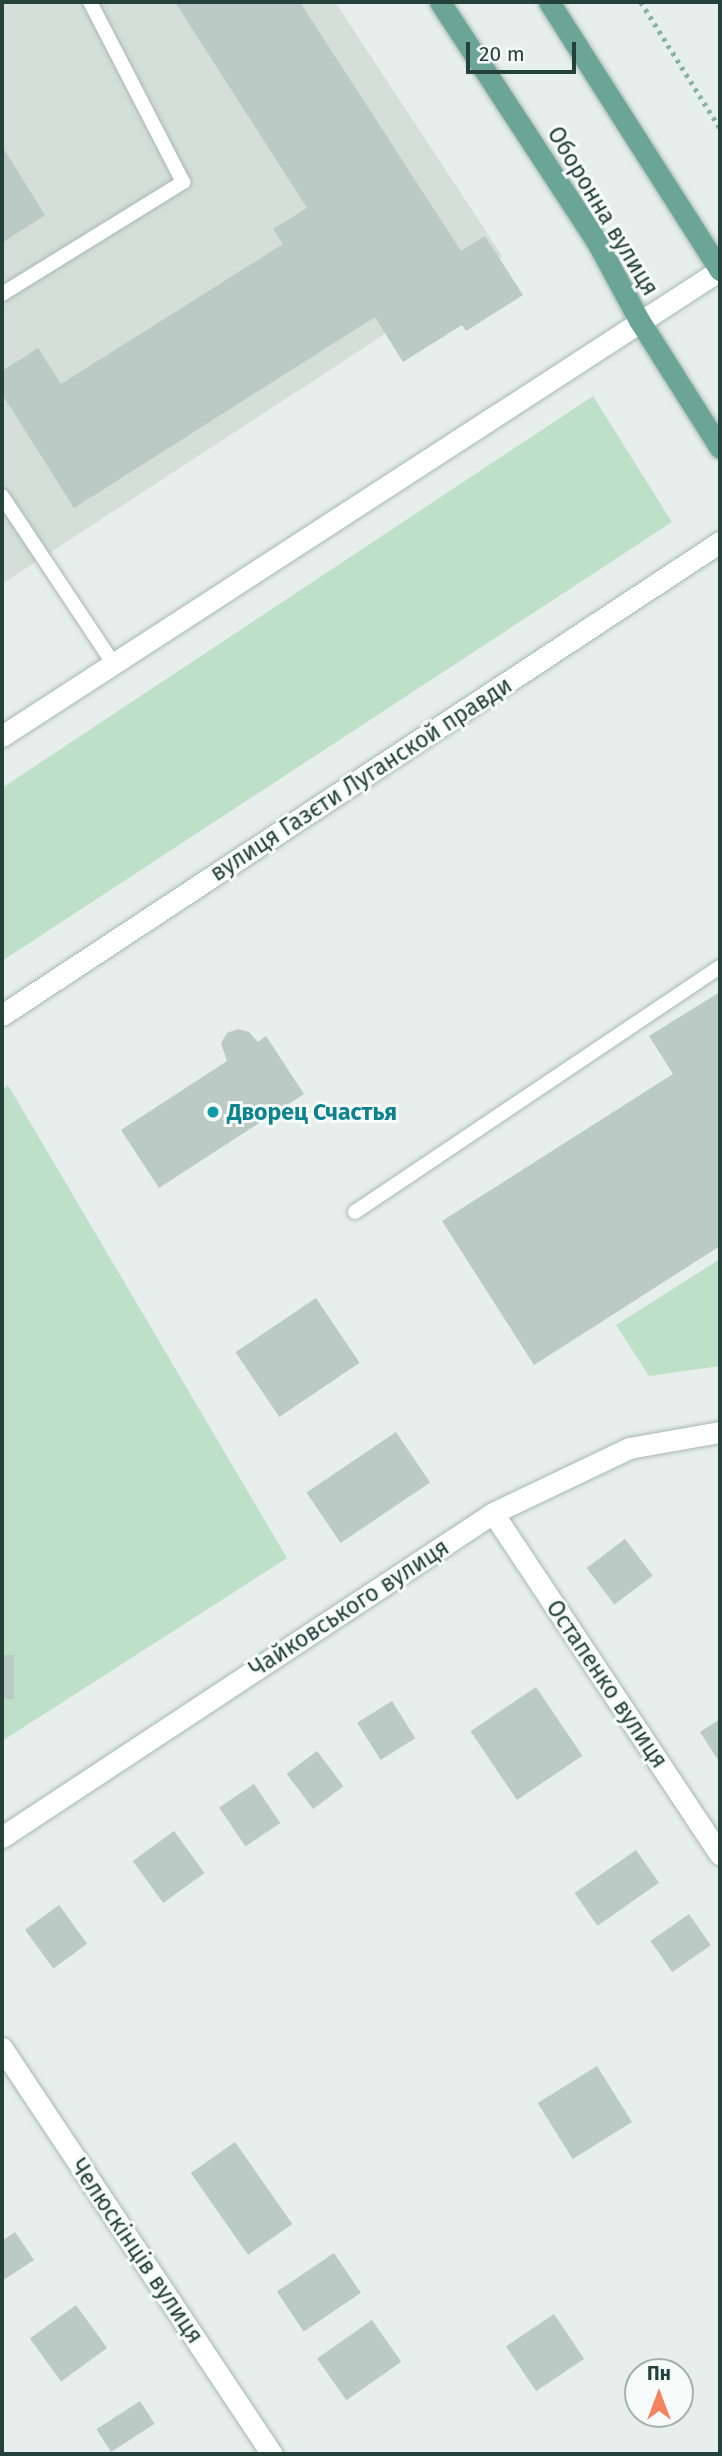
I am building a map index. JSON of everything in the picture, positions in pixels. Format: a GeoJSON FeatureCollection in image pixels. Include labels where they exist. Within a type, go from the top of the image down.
{"type":"FeatureCollection","features":[{"type":"Feature","properties":{"kind":"main road","name":"Оборонна вулиця"},"geometry":{"type":"LineString","coordinates":[[440,2],[597,242],[639,320],[720,448]]}},
{"type":"Feature","properties":{"kind":"main road"},"geometry":{"type":"LineString","coordinates":[[549,2],[720,270]]}},
{"type":"Feature","properties":{"kind":"street"},"geometry":{"type":"LineString","coordinates":[[2,736],[639,320],[720,270]]}},
{"type":"Feature","properties":{"kind":"street","name":"вулиця Газєти Луганской правди"},"geometry":{"type":"LineString","coordinates":[[2,1015],[720,542]]}},
{"type":"Feature","properties":{"kind":"street","name":"Чайковського вулиця"},"geometry":{"type":"LineString","coordinates":[[2,1837],[493,1513],[629,1448],[720,1433]]}},
{"type":"Feature","properties":{"kind":"street","name":"Остапенко вулиця"},"geometry":{"type":"LineString","coordinates":[[493,1513],[720,1855]]}},
{"type":"Feature","properties":{"kind":"street","name":"Челюскінців вулиця"},"geometry":{"type":"LineString","coordinates":[[2,2048],[272,2454]]}},
{"type":"Feature","properties":{"kind":"lane"},"geometry":{"type":"LineString","coordinates":[[2,294],[183,182],[90,2]]}},
{"type":"Feature","properties":{"kind":"lane"},"geometry":{"type":"LineString","coordinates":[[2,496],[113,663]]}},
{"type":"Feature","properties":{"kind":"lane"},"geometry":{"type":"LineString","coordinates":[[355,1212],[720,967]]}},
{"type":"Feature","properties":{"kind":"path"},"geometry":{"type":"LineString","coordinates":[[641,2],[720,128]]}},
{"type":"Feature","properties":{"kind":"shaded area"},"geometry":{"type":"Polygon","coordinates":[[[2,2],[335,2],[503,257],[2,584],[2,2]]]}},
{"type":"Feature","properties":{"kind":"green space"},"geometry":{"type":"Polygon","coordinates":[[[593,396],[672,522],[2,961],[2,788],[593,396]]]}},
{"type":"Feature","properties":{"kind":"green space"},"geometry":{"type":"Polygon","coordinates":[[[8,1085],[287,1558],[2,1741],[2,1090],[8,1085]]]}},
{"type":"Feature","properties":{"kind":"green space"},"geometry":{"type":"Polygon","coordinates":[[[720,1259],[720,1366],[649,1376],[616,1325],[720,1259]]]}},
{"type":"Feature","properties":{"kind":"building"},"geometry":{"type":"Polygon","coordinates":[[[175,2],[300,2],[461,251],[485,236],[523,295],[466,331],[462,325],[403,362],[375,317],[74,508],[2,394],[2,371],[38,348],[61,384],[283,244],[273,229],[307,208],[175,2]]]}},
{"type":"Feature","properties":{"kind":"building"},"geometry":{"type":"Polygon","coordinates":[[[2,146],[45,215],[2,243],[2,146]]]}},
{"type":"Feature","properties":{"kind":"building"},"geometry":{"type":"Polygon","coordinates":[[[720,992],[720,1246],[534,1365],[442,1221],[673,1074],[649,1036],[720,992]]]}},
{"type":"Feature","properties":{"kind":"building","name":"Дворец Счастья"},"geometry":{"type":"Polygon","coordinates":[[[238,1029],[249,1032],[258,1042],[266,1036],[304,1094],[159,1188],[121,1130],[227,1061],[221,1043],[227,1033],[238,1029]]]}},
{"type":"Feature","properties":{"kind":"building"},"geometry":{"type":"Polygon","coordinates":[[[316,1298],[360,1363],[279,1417],[236,1352],[316,1298]]]}},
{"type":"Feature","properties":{"kind":"building"},"geometry":{"type":"Polygon","coordinates":[[[396,1432],[430,1483],[341,1543],[306,1492],[396,1432]]]}},
{"type":"Feature","properties":{"kind":"building"},"geometry":{"type":"Polygon","coordinates":[[[625,1539],[653,1576],[614,1605],[587,1568],[625,1539]]]}},
{"type":"Feature","properties":{"kind":"building"},"geometry":{"type":"Polygon","coordinates":[[[2,1655],[14,1655],[14,1699],[2,1699],[2,1655]]]}},
{"type":"Feature","properties":{"kind":"building"},"geometry":{"type":"Polygon","coordinates":[[[536,1687],[582,1756],[517,1800],[471,1731],[536,1687]]]}},
{"type":"Feature","properties":{"kind":"building"},"geometry":{"type":"Polygon","coordinates":[[[392,1701],[415,1738],[381,1760],[357,1723],[392,1701]]]}},
{"type":"Feature","properties":{"kind":"building"},"geometry":{"type":"Polygon","coordinates":[[[720,1719],[720,1763],[700,1732],[720,1719]]]}},
{"type":"Feature","properties":{"kind":"building"},"geometry":{"type":"Polygon","coordinates":[[[317,1751],[343,1786],[313,1809],[287,1774],[317,1751]]]}},
{"type":"Feature","properties":{"kind":"building"},"geometry":{"type":"Polygon","coordinates":[[[254,1784],[280,1823],[245,1846],[219,1807],[254,1784]]]}},
{"type":"Feature","properties":{"kind":"building"},"geometry":{"type":"Polygon","coordinates":[[[174,1831],[205,1873],[163,1903],[133,1861],[174,1831]]]}},
{"type":"Feature","properties":{"kind":"building"},"geometry":{"type":"Polygon","coordinates":[[[636,1850],[659,1883],[598,1926],[575,1893],[636,1850]]]}},
{"type":"Feature","properties":{"kind":"building"},"geometry":{"type":"Polygon","coordinates":[[[59,1905],[87,1944],[53,1969],[25,1930],[59,1905]]]}},
{"type":"Feature","properties":{"kind":"building"},"geometry":{"type":"Polygon","coordinates":[[[689,1914],[711,1945],[672,1972],[650,1941],[689,1914]]]}},
{"type":"Feature","properties":{"kind":"building"},"geometry":{"type":"Polygon","coordinates":[[[597,2066],[632,2122],[573,2159],[538,2103],[597,2066]]]}},
{"type":"Feature","properties":{"kind":"building"},"geometry":{"type":"Polygon","coordinates":[[[235,2142],[292,2224],[248,2255],[191,2173],[235,2142]]]}},
{"type":"Feature","properties":{"kind":"building"},"geometry":{"type":"Polygon","coordinates":[[[15,2232],[34,2260],[2,2281],[2,2241],[15,2232]]]}},
{"type":"Feature","properties":{"kind":"building"},"geometry":{"type":"Polygon","coordinates":[[[334,2253],[361,2293],[304,2331],[277,2292],[334,2253]]]}},
{"type":"Feature","properties":{"kind":"building"},"geometry":{"type":"Polygon","coordinates":[[[76,2305],[107,2348],[61,2381],[30,2339],[76,2305]]]}},
{"type":"Feature","properties":{"kind":"building"},"geometry":{"type":"Polygon","coordinates":[[[554,2314],[584,2359],[536,2391],[506,2346],[554,2314]]]}},
{"type":"Feature","properties":{"kind":"building"},"geometry":{"type":"Polygon","coordinates":[[[372,2320],[401,2362],[346,2400],[317,2358],[372,2320]]]}},
{"type":"Feature","properties":{"kind":"building"},"geometry":{"type":"Polygon","coordinates":[[[140,2401],[155,2424],[111,2452],[96,2429],[140,2401]]]}},
{"type":"Feature","properties":{"kind":"place","name":"Дворец Счастья"},"geometry":{"type":"Point","coordinates":[213,1112]}}]}
